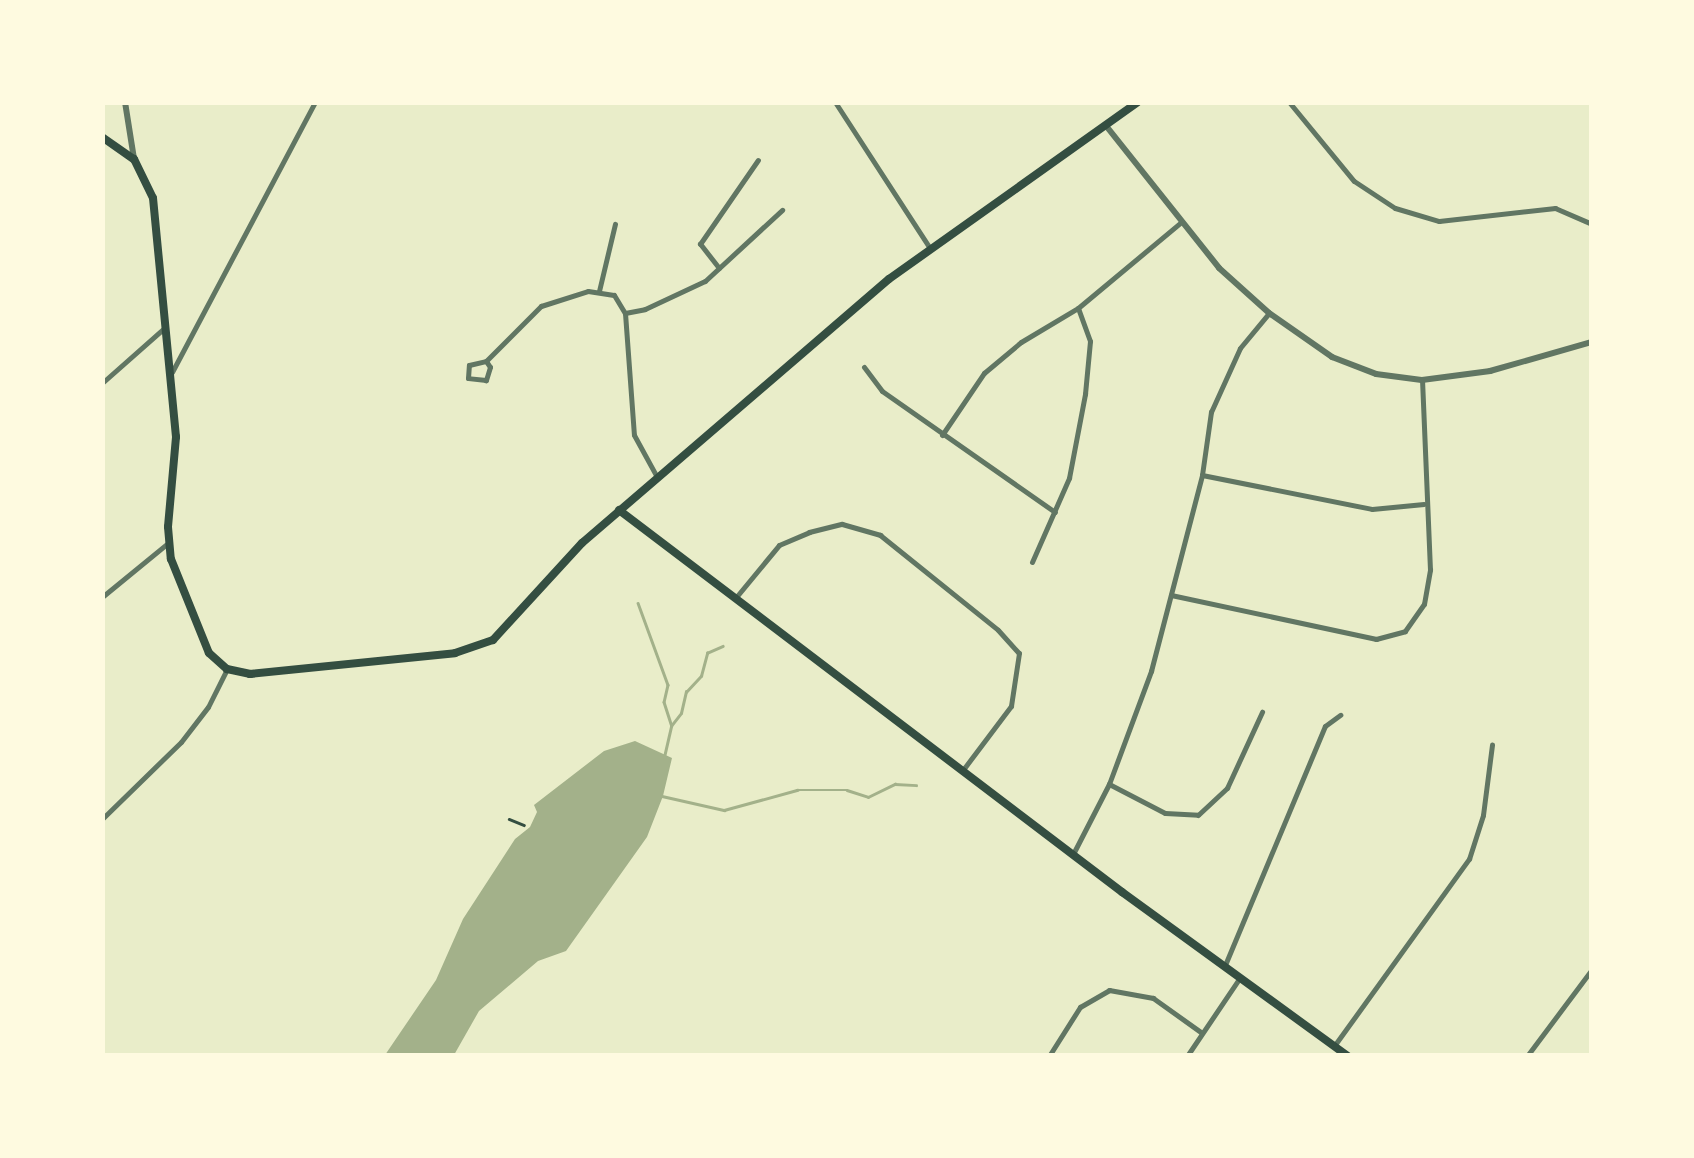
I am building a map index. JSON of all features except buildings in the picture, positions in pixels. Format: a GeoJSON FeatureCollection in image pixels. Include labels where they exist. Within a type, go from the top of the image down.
{"type":"FeatureCollection","features":[{"type":"Feature","properties":{"kind":"main road"},"geometry":{"type":"LineString","coordinates":[[102,137],[134,159],[153,198],[176,454],[168,543],[202,642],[227,669],[250,674],[454,654],[486,644],[511,626],[582,543],[928,247],[1108,127],[1138,102]]}},
{"type":"Feature","properties":{"kind":"main road"},"geometry":{"type":"LineString","coordinates":[[619,510],[1224,968],[1348,1056]]}},
{"type":"Feature","properties":{"kind":"street"},"geometry":{"type":"LineString","coordinates":[[125,102],[134,159]]}},
{"type":"Feature","properties":{"kind":"street"},"geometry":{"type":"LineString","coordinates":[[170,374],[315,102]]}},
{"type":"Feature","properties":{"kind":"street"},"geometry":{"type":"LineString","coordinates":[[835,102],[928,247]]}},
{"type":"Feature","properties":{"kind":"street"},"geometry":{"type":"LineString","coordinates":[[1288,102],[1354,181],[1395,208],[1439,221],[1555,208],[1592,224]]}},
{"type":"Feature","properties":{"kind":"street"},"geometry":{"type":"LineString","coordinates":[[1108,127],[1219,268],[1269,313],[1332,357],[1376,374],[1422,380],[1490,371],[1591,343]]}},
{"type":"Feature","properties":{"kind":"street"},"geometry":{"type":"LineString","coordinates":[[719,268],[700,244],[758,160]]}},
{"type":"Feature","properties":{"kind":"street"},"geometry":{"type":"LineString","coordinates":[[625,313],[682,294],[719,268],[782,210]]}},
{"type":"Feature","properties":{"kind":"street"},"geometry":{"type":"LineString","coordinates":[[942,435],[984,373],[1021,342],[1078,308],[1180,223]]}},
{"type":"Feature","properties":{"kind":"street"},"geometry":{"type":"LineString","coordinates":[[598,291],[614,224]]}},
{"type":"Feature","properties":{"kind":"street"},"geometry":{"type":"LineString","coordinates":[[486,361],[490,368],[486,380],[468,378],[473,361],[486,361],[541,306],[598,291],[622,301],[630,418],[638,448],[657,477]]}},
{"type":"Feature","properties":{"kind":"street"},"geometry":{"type":"LineString","coordinates":[[1032,562],[1070,478],[1086,394],[1090,341],[1078,308]]}},
{"type":"Feature","properties":{"kind":"street"},"geometry":{"type":"LineString","coordinates":[[1072,854],[1109,784],[1151,671],[1202,475],[1211,412],[1240,348],[1269,313]]}},
{"type":"Feature","properties":{"kind":"street"},"geometry":{"type":"LineString","coordinates":[[102,383],[167,326]]}},
{"type":"Feature","properties":{"kind":"street"},"geometry":{"type":"LineString","coordinates":[[864,367],[882,390],[1055,512]]}},
{"type":"Feature","properties":{"kind":"street"},"geometry":{"type":"LineString","coordinates":[[1170,594],[1376,639],[1405,632],[1424,604],[1430,570],[1424,504],[1422,380]]}},
{"type":"Feature","properties":{"kind":"street"},"geometry":{"type":"LineString","coordinates":[[1202,475],[1372,510],[1424,504]]}},
{"type":"Feature","properties":{"kind":"street"},"geometry":{"type":"LineString","coordinates":[[736,596],[779,545],[809,532],[842,524],[880,535],[998,630],[1019,653],[1011,706],[962,771]]}},
{"type":"Feature","properties":{"kind":"street"},"geometry":{"type":"LineString","coordinates":[[102,597],[168,543]]}},
{"type":"Feature","properties":{"kind":"street"},"geometry":{"type":"LineString","coordinates":[[102,820],[181,742],[208,707],[227,669]]}},
{"type":"Feature","properties":{"kind":"street"},"geometry":{"type":"LineString","coordinates":[[1109,784],[1165,814],[1198,815],[1227,788],[1262,712]]}},
{"type":"Feature","properties":{"kind":"street"},"geometry":{"type":"LineString","coordinates":[[1224,968],[1325,726],[1340,715]]}},
{"type":"Feature","properties":{"kind":"street"},"geometry":{"type":"LineString","coordinates":[[1334,1046],[1469,858],[1483,815],[1492,745]]}},
{"type":"Feature","properties":{"kind":"street"},"geometry":{"type":"LineString","coordinates":[[1527,1056],[1592,969]]}},
{"type":"Feature","properties":{"kind":"street"},"geometry":{"type":"LineString","coordinates":[[1186,1056],[1239,978]]}},
{"type":"Feature","properties":{"kind":"street"},"geometry":{"type":"LineString","coordinates":[[1049,1056],[1080,1007],[1109,990],[1153,998],[1202,1033]]}},
{"type":"Feature","properties":{"kind":"path"},"geometry":{"type":"LineString","coordinates":[[509,819],[524,825]]}},
{"type":"Feature","properties":{"kind":"shaded area"},"geometry":{"type":"Polygon","coordinates":[[[635,741],[672,758],[663,796],[647,837],[566,951],[538,961],[479,1011],[454,1055],[385,1055],[436,980],[463,919],[515,839],[530,827],[537,812],[534,805],[604,751],[635,741]]]}},
{"type":"Feature","properties":{"kind":"waterway"},"geometry":{"type":"LineString","coordinates":[[638,603],[668,685],[664,702],[671,724]]}},
{"type":"Feature","properties":{"kind":"waterway"},"geometry":{"type":"LineString","coordinates":[[664,757],[671,726],[681,713],[686,692],[701,676],[707,653],[723,646]]}},
{"type":"Feature","properties":{"kind":"waterway"},"geometry":{"type":"LineString","coordinates":[[662,796],[724,810],[797,790],[847,790],[868,797],[895,784],[916,785]]}}]}
